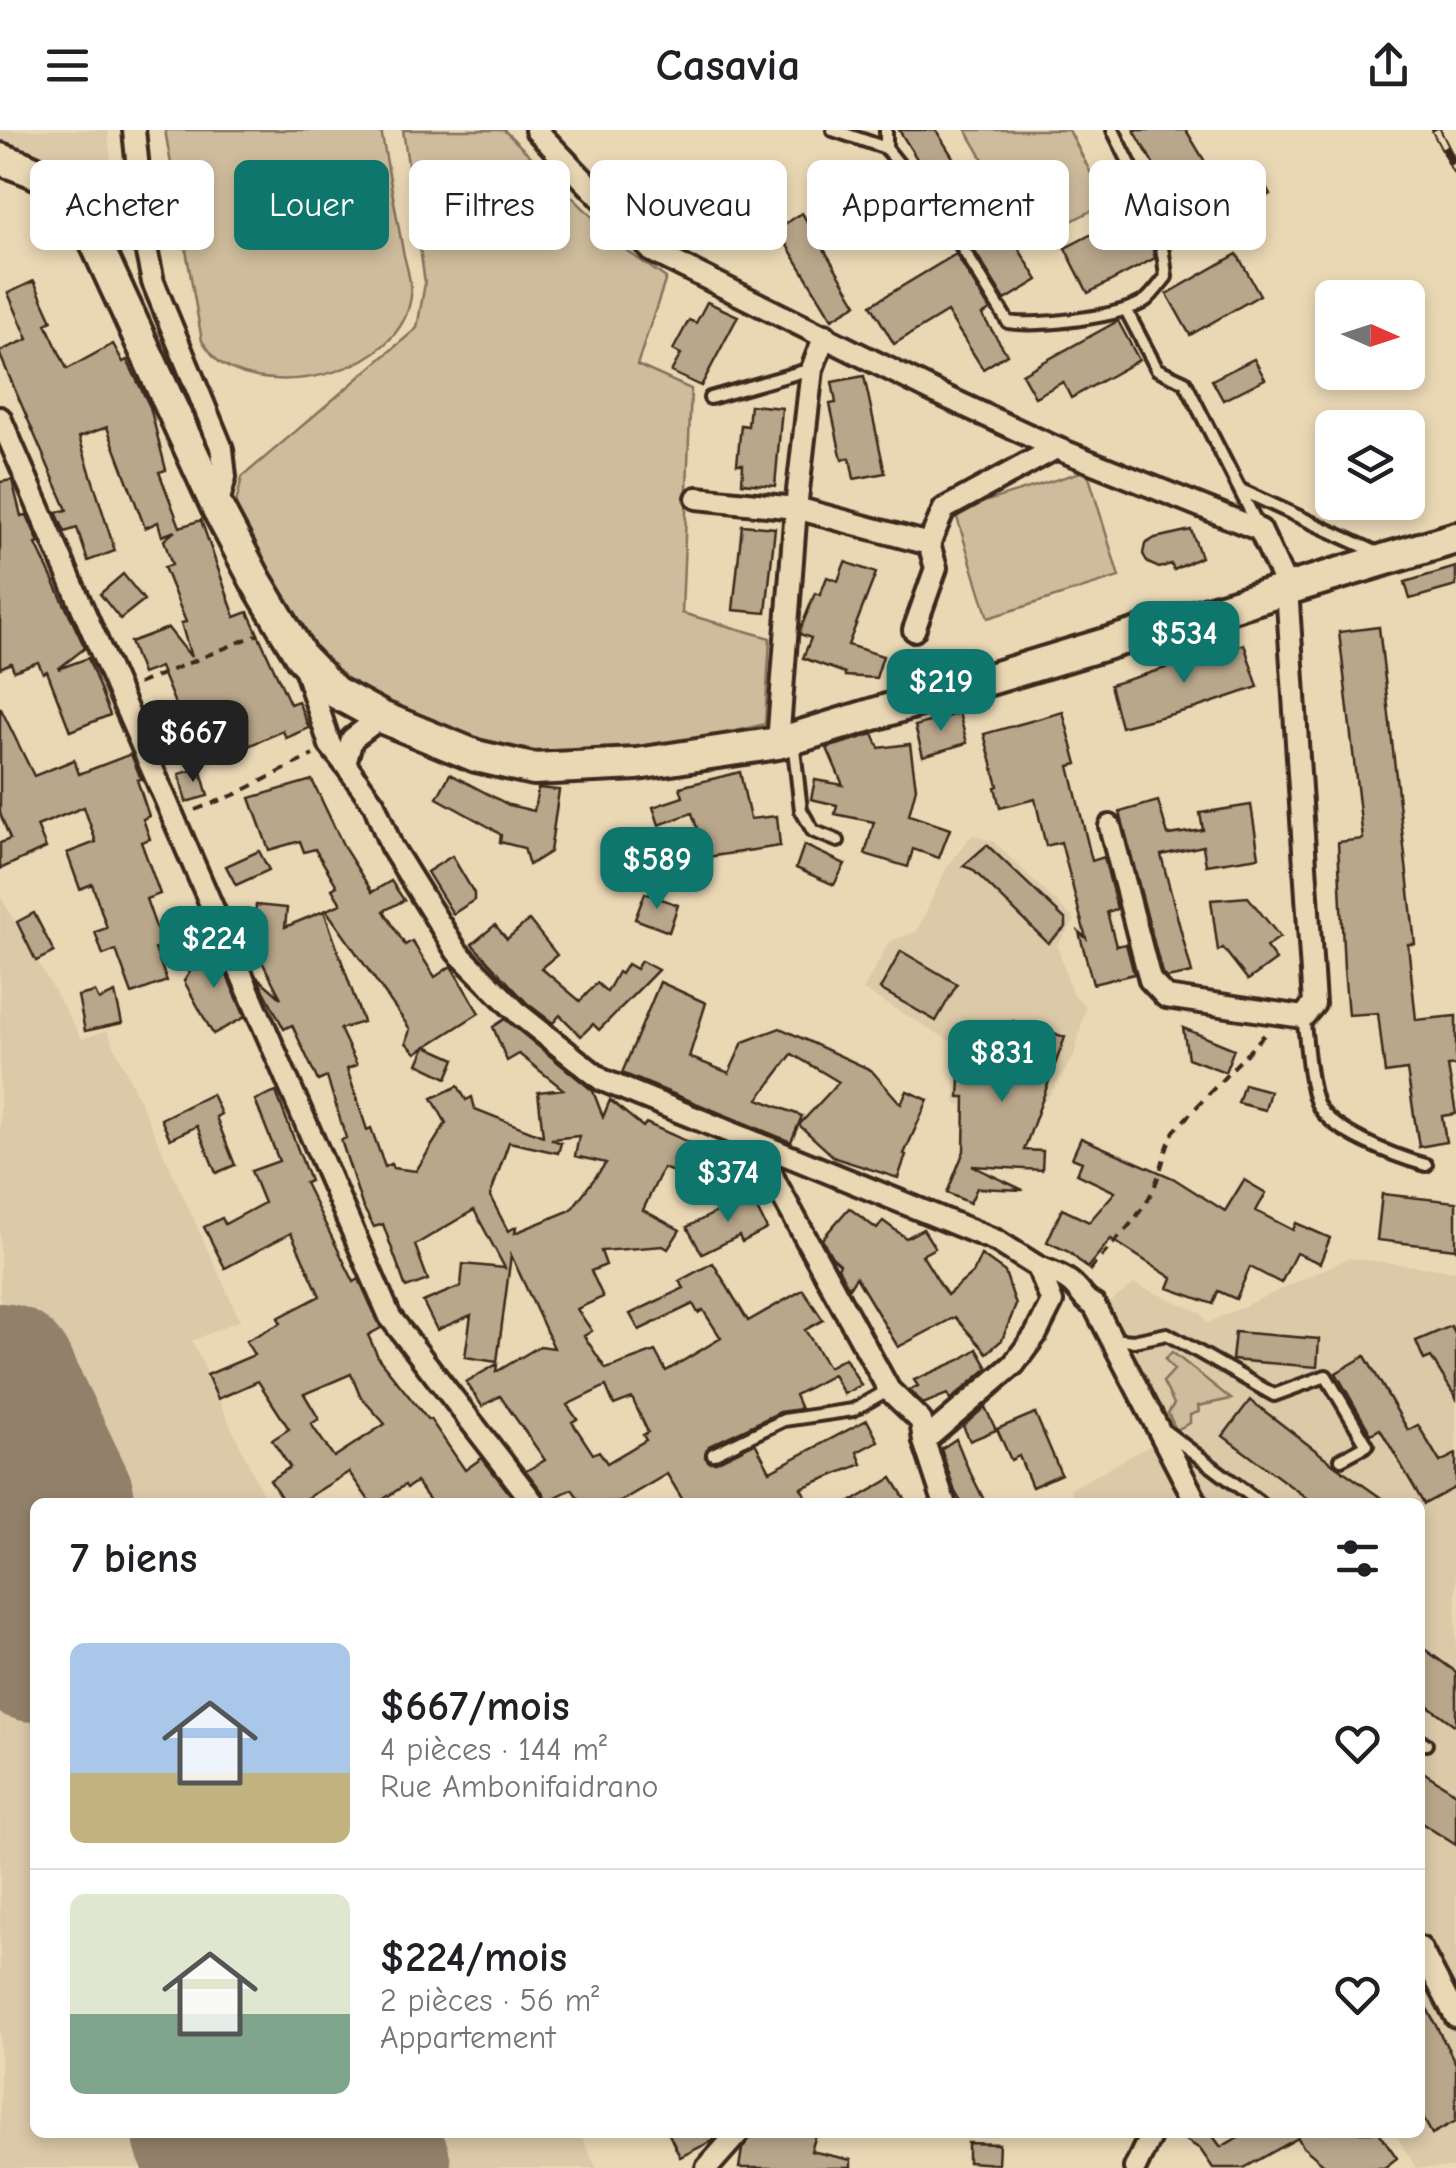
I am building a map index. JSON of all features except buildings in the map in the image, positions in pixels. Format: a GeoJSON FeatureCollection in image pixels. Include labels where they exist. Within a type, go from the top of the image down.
{"type":"FeatureCollection","features":[{"type":"Feature","properties":{"kind":"street"},"geometry":{"type":"LineString","coordinates":[[134,130],[153,282],[222,449],[224,477],[217,507]]}},
{"type":"Feature","properties":{"kind":"street"},"geometry":{"type":"LineString","coordinates":[[536,130],[652,250],[933,392],[1056,448],[1260,530],[1287,588],[1314,1004],[1293,1016],[1166,996],[1150,980],[1110,826]]}},
{"type":"Feature","properties":{"kind":"street"},"geometry":{"type":"LineString","coordinates":[[0,159],[34,170],[68,193],[90,228],[217,507],[302,658],[335,692],[381,717],[476,756],[533,769],[637,764],[785,741],[1456,538]]}},
{"type":"Feature","properties":{"kind":"street"},"geometry":{"type":"LineString","coordinates":[[785,741],[796,508],[812,368],[825,335]]}},
{"type":"Feature","properties":{"kind":"street"},"geometry":{"type":"LineString","coordinates":[[0,418],[390,1317],[530,1498]]}},
{"type":"Feature","properties":{"kind":"street"},"geometry":{"type":"LineString","coordinates":[[914,630],[936,568],[930,544],[944,509],[1056,448]]}},
{"type":"Feature","properties":{"kind":"street"},"geometry":{"type":"LineString","coordinates":[[697,498],[796,508],[930,544]]}},
{"type":"Feature","properties":{"kind":"street"},"geometry":{"type":"LineString","coordinates":[[302,658],[330,745],[374,804],[390,846],[457,952],[519,1014],[602,1080],[997,1241],[1038,1268],[1076,1286],[1082,1299],[1094,1305],[1194,1498]]}},
{"type":"Feature","properties":{"kind":"street"},"geometry":{"type":"LineString","coordinates":[[345,764],[352,739],[381,717]]}},
{"type":"Feature","properties":{"kind":"street"},"geometry":{"type":"LineString","coordinates":[[759,1144],[775,1182],[889,1390],[921,1422],[943,1498]]}},
{"type":"Feature","properties":{"kind":"street"},"geometry":{"type":"LineString","coordinates":[[924,1441],[1014,1364],[1036,1334],[1052,1302],[1038,1268]]}},
{"type":"Feature","properties":{"kind":"street"},"geometry":{"type":"LineString","coordinates":[[1425,1958],[1456,2017]]}},
{"type":"Feature","properties":{"kind":"street"},"geometry":{"type":"LineString","coordinates":[[707,2168],[734,2138]]}},
{"type":"Feature","properties":{"kind":"street"},"geometry":{"type":"LineString","coordinates":[[1135,2168],[1149,2138]]}},
{"type":"Feature","properties":{"kind":"lane"},"geometry":{"type":"LineString","coordinates":[[833,130],[886,148],[950,228],[1008,322],[1030,326],[1126,310],[1146,300],[1166,276],[1154,213],[1113,130]]}},
{"type":"Feature","properties":{"kind":"lane"},"geometry":{"type":"LineString","coordinates":[[886,130],[886,148]]}},
{"type":"Feature","properties":{"kind":"lane"},"geometry":{"type":"LineString","coordinates":[[1126,310],[1157,370],[1185,382],[1260,530]]}},
{"type":"Feature","properties":{"kind":"lane"},"geometry":{"type":"LineString","coordinates":[[710,398],[812,368]]}},
{"type":"Feature","properties":{"kind":"lane"},"geometry":{"type":"LineString","coordinates":[[1242,490],[1390,558]]}},
{"type":"Feature","properties":{"kind":"lane"},"geometry":{"type":"LineString","coordinates":[[785,741],[802,810],[813,831],[838,841]]}},
{"type":"Feature","properties":{"kind":"lane"},"geometry":{"type":"LineString","coordinates":[[1293,1016],[1318,1106],[1349,1133],[1394,1156],[1426,1165]]}},
{"type":"Feature","properties":{"kind":"lane"},"geometry":{"type":"LineString","coordinates":[[1111,1339],[1134,1341],[1167,1334],[1274,1395],[1326,1376],[1368,1444],[1341,1459]]}},
{"type":"Feature","properties":{"kind":"lane"},"geometry":{"type":"LineString","coordinates":[[713,1454],[784,1420],[853,1410],[889,1390]]}},
{"type":"Feature","properties":{"kind":"lane"},"geometry":{"type":"LineString","coordinates":[[1156,1424],[1254,1498]]}},
{"type":"Feature","properties":{"kind":"path"},"geometry":{"type":"LineString","coordinates":[[119,692],[280,622]]}},
{"type":"Feature","properties":{"kind":"path"},"geometry":{"type":"LineString","coordinates":[[882,713],[904,682],[901,664],[914,630]]}},
{"type":"Feature","properties":{"kind":"path"},"geometry":{"type":"LineString","coordinates":[[173,818],[234,795],[330,745]]}},
{"type":"Feature","properties":{"kind":"path"},"geometry":{"type":"LineString","coordinates":[[1091,1268],[1145,1205],[1163,1170],[1165,1150],[1174,1131],[1293,1016]]}},
{"type":"Feature","properties":{"kind":"shaded area"},"geometry":{"type":"Polygon","coordinates":[[[0,130],[108,130],[111,160],[30,160],[30,165],[0,149],[0,130]]]}},
{"type":"Feature","properties":{"kind":"shaded area"},"geometry":{"type":"Polygon","coordinates":[[[165,130],[381,130],[387,160],[234,160],[234,250],[389,250],[389,173],[411,291],[403,322],[386,343],[362,360],[334,372],[274,379],[222,364],[202,341],[186,250],[214,250],[214,160],[170,160],[165,130]]]}},
{"type":"Feature","properties":{"kind":"shaded area"},"geometry":{"type":"Polygon","coordinates":[[[403,130],[504,130],[534,160],[409,160],[409,172],[403,130]]]}},
{"type":"Feature","properties":{"kind":"shaded area"},"geometry":{"type":"Polygon","coordinates":[[[966,130],[1069,130],[1089,169],[1089,212],[1069,222],[1069,160],[983,160],[966,130]]]}},
{"type":"Feature","properties":{"kind":"shaded area"},"geometry":{"type":"Polygon","coordinates":[[[570,195],[590,215],[590,250],[626,250],[666,278],[637,365],[691,389],[682,613],[770,638],[765,724],[688,743],[593,757],[498,748],[413,726],[341,682],[293,636],[232,521],[242,477],[417,328],[425,283],[420,250],[570,250],[570,195]]]}},
{"type":"Feature","properties":{"kind":"shaded area"},"geometry":{"type":"Polygon","coordinates":[[[1087,470],[1119,577],[988,618],[955,511],[1087,470]]]}},
{"type":"Feature","properties":{"kind":"shaded area"},"geometry":{"type":"Polygon","coordinates":[[[972,835],[993,841],[1075,920],[1057,945],[1072,993],[1086,1006],[1074,1056],[1045,1102],[1018,1096],[972,1107],[955,1103],[954,1043],[863,990],[889,942],[917,931],[947,867],[972,835]]]}},
{"type":"Feature","properties":{"kind":"shaded area"},"geometry":{"type":"Polygon","coordinates":[[[0,896],[82,1039],[107,1030],[240,1320],[192,1341],[264,1498],[30,1498],[30,2138],[582,2138],[597,2168],[0,2168],[0,896]]]}},
{"type":"Feature","properties":{"kind":"shaded area"},"geometry":{"type":"Polygon","coordinates":[[[1349,1258],[1456,1271],[1456,2168],[1416,2168],[1398,2138],[1425,2138],[1425,1498],[1073,1498],[1070,1489],[1151,1445],[1086,1320],[1134,1284],[1200,1312],[1207,1323],[1349,1258]]]}},
{"type":"Feature","properties":{"kind":"shaded area"},"geometry":{"type":"Polygon","coordinates":[[[1172,1352],[1231,1399],[1198,1406],[1199,1412],[1190,1415],[1190,1423],[1176,1430],[1168,1413],[1174,1404],[1163,1382],[1174,1370],[1165,1359],[1172,1352]]]}},
{"type":"Feature","properties":{"kind":"runway"},"geometry":{"type":"LineString","coordinates":[[0,1379],[57,1498]]}},
{"type":"Feature","properties":{"kind":"runway"},"geometry":{"type":"LineString","coordinates":[[0,1572],[30,1635]]}},
{"type":"Feature","properties":{"kind":"runway"},"geometry":{"type":"LineString","coordinates":[[212,2138],[227,2168]]}},
{"type":"Feature","properties":{"kind":"runway"},"geometry":{"type":"LineString","coordinates":[[361,2138],[375,2168]]}},
{"type":"Feature","properties":{"kind":"railway"},"geometry":{"type":"LineString","coordinates":[[1436,130],[1456,170]]}}]}
